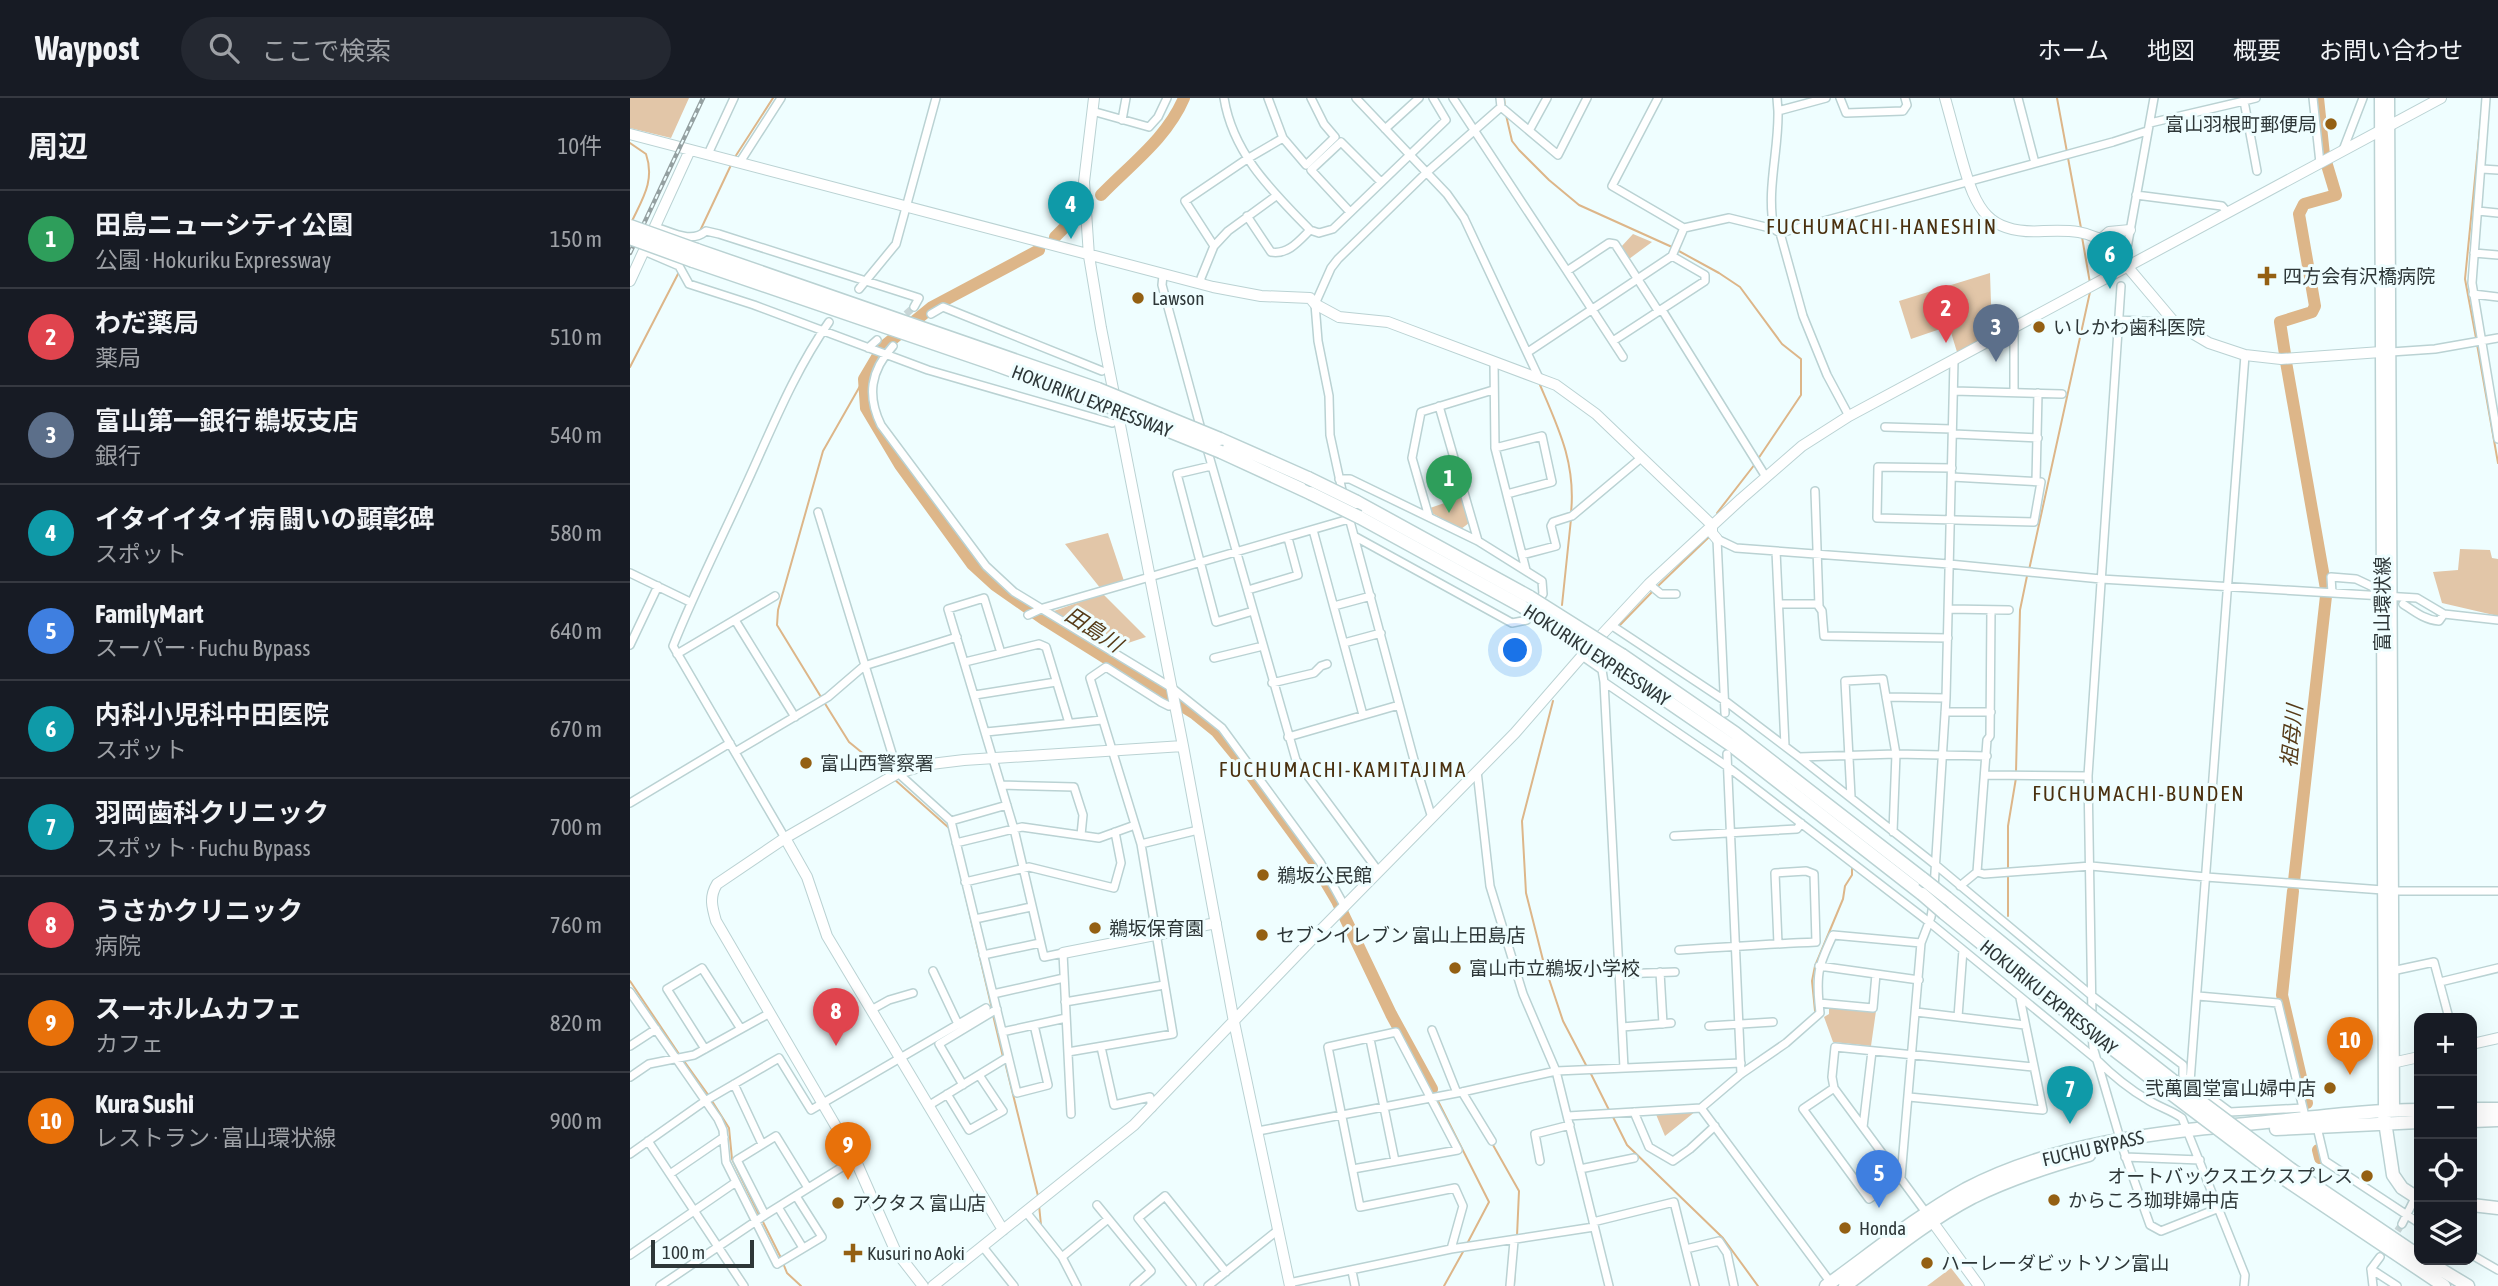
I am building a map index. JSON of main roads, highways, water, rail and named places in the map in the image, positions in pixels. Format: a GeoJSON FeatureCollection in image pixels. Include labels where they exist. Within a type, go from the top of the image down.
{"type":"FeatureCollection","features":[{"type":"Feature","properties":{"kind":"highway","name":"HOKURIKU EXPRESSWAY"},"geometry":{"type":"LineString","coordinates":[[630,226],[695,255]]}},
{"type":"Feature","properties":{"kind":"highway","name":"HOKURIKU EXPRESSWAY"},"geometry":{"type":"LineString","coordinates":[[630,238],[695,255],[1098,396],[1220,446],[1308,478],[1357,502],[1527,602],[1735,733],[1947,898],[2102,1025],[2169,1085]]}},
{"type":"Feature","properties":{"kind":"highway","name":"HOKURIKU EXPRESSWAY"},"geometry":{"type":"LineString","coordinates":[[1220,446],[1354,518],[1527,602]]}},
{"type":"Feature","properties":{"kind":"highway","name":"HOKURIKU EXPRESSWAY"},"geometry":{"type":"LineString","coordinates":[[1619,660],[1922,894],[2101,1039],[2169,1085],[2444,1286]]}},
{"type":"Feature","properties":{"kind":"highway"},"geometry":{"type":"LineString","coordinates":[[2477,1109],[2498,1109]]}},
{"type":"Feature","properties":{"kind":"highway"},"geometry":{"type":"LineString","coordinates":[[2389,1120],[2414,1112]]}},
{"type":"Feature","properties":{"kind":"highway","name":"FUCHU BYPASS"},"geometry":{"type":"LineString","coordinates":[[1829,1284],[1929,1218],[2018,1177],[2123,1147],[2304,1113],[2389,1120]]}},
{"type":"Feature","properties":{"kind":"highway"},"geometry":{"type":"LineString","coordinates":[[2389,1120],[2414,1122]]}},
{"type":"Feature","properties":{"kind":"highway"},"geometry":{"type":"LineString","coordinates":[[2389,1120],[2393,1175],[2402,1188],[2414,1196]]}},
{"type":"Feature","properties":{"kind":"highway","name":"FUCHU BYPASS"},"geometry":{"type":"LineString","coordinates":[[2189,1133],[2317,1127],[2389,1120]]}},
{"type":"Feature","properties":{"kind":"highway"},"geometry":{"type":"LineString","coordinates":[[2477,1121],[2498,1121]]}},
{"type":"Feature","properties":{"kind":"highway","name":"HOKURIKU EXPRESSWAY"},"geometry":{"type":"LineString","coordinates":[[2286,1173],[2414,1253]]}},
{"type":"Feature","properties":{"kind":"highway"},"geometry":{"type":"LineString","coordinates":[[2477,1206],[2498,1208]]}},
{"type":"Feature","properties":{"kind":"highway","name":"FUCHU BYPASS"},"geometry":{"type":"LineString","coordinates":[[1845,1286],[1929,1218]]}},
{"type":"Feature","properties":{"kind":"highway"},"geometry":{"type":"LineString","coordinates":[[2433,1265],[2468,1286]]}},
{"type":"Feature","properties":{"kind":"main road","name":"富山環状線"},"geometry":{"type":"LineString","coordinates":[[2380,98],[2385,128]]}},
{"type":"Feature","properties":{"kind":"main road","name":"富山環状線"},"geometry":{"type":"LineString","coordinates":[[2389,98],[2385,128],[2389,1120]]}},
{"type":"Feature","properties":{"kind":"main road","name":"富山環状線"},"geometry":{"type":"LineString","coordinates":[[2388,891],[2392,971],[2389,1120]]}},
{"type":"Feature","properties":{"kind":"waterway"},"geometry":{"type":"LineString","coordinates":[[735,157],[773,98]]}},
{"type":"Feature","properties":{"kind":"waterway","name":"田島川"},"geometry":{"type":"LineString","coordinates":[[1101,195],[1158,138],[1184,98]]}},
{"type":"Feature","properties":{"kind":"waterway"},"geometry":{"type":"LineString","coordinates":[[1504,98],[1505,106]]}},
{"type":"Feature","properties":{"kind":"waterway"},"geometry":{"type":"LineString","coordinates":[[2057,98],[2067,152]]}},
{"type":"Feature","properties":{"kind":"waterway","name":"祖母川"},"geometry":{"type":"LineString","coordinates":[[2285,354],[2280,322],[2312,312],[2315,306],[2299,214],[2304,204],[2336,195],[2324,155],[2318,98]]}},
{"type":"Feature","properties":{"kind":"waterway"},"geometry":{"type":"LineString","coordinates":[[1506,115],[1512,141],[1519,150],[1579,205],[1672,247]]}},
{"type":"Feature","properties":{"kind":"waterway"},"geometry":{"type":"LineString","coordinates":[[2476,338],[2465,279],[2481,118]]}},
{"type":"Feature","properties":{"kind":"waterway"},"geometry":{"type":"LineString","coordinates":[[630,143],[646,154],[649,172],[646,189],[632,221]]}},
{"type":"Feature","properties":{"kind":"waterway"},"geometry":{"type":"LineString","coordinates":[[2068,158],[2081,228]]}},
{"type":"Feature","properties":{"kind":"waterway"},"geometry":{"type":"LineString","coordinates":[[699,233],[731,165]]}},
{"type":"Feature","properties":{"kind":"waterway","name":"田島川"},"geometry":{"type":"LineString","coordinates":[[1055,237],[1072,220]]}},
{"type":"Feature","properties":{"kind":"waterway"},"geometry":{"type":"LineString","coordinates":[[2082,237],[2090,283]]}},
{"type":"Feature","properties":{"kind":"waterway","name":"田島川"},"geometry":{"type":"LineString","coordinates":[[1039,250],[932,307],[883,347],[864,379],[866,408],[900,465],[972,564],[995,585],[1045,620],[1195,714],[1216,731],[1312,859],[1337,901],[1391,1014],[1432,1089]]}},
{"type":"Feature","properties":{"kind":"waterway"},"geometry":{"type":"LineString","coordinates":[[1677,250],[1740,287],[1782,344],[1801,359],[1801,395],[1758,459]]}},
{"type":"Feature","properties":{"kind":"waterway"},"geometry":{"type":"LineString","coordinates":[[630,367],[679,272]]}},
{"type":"Feature","properties":{"kind":"waterway"},"geometry":{"type":"LineString","coordinates":[[2029,570],[2090,292]]}},
{"type":"Feature","properties":{"kind":"waterway"},"geometry":{"type":"LineString","coordinates":[[2477,344],[2498,463]]}},
{"type":"Feature","properties":{"kind":"waterway","name":"祖母川"},"geometry":{"type":"LineString","coordinates":[[2286,362],[2326,589]]}},
{"type":"Feature","properties":{"kind":"waterway"},"geometry":{"type":"LineString","coordinates":[[821,697],[777,625],[778,610],[823,451],[864,379]]}},
{"type":"Feature","properties":{"kind":"waterway"},"geometry":{"type":"LineString","coordinates":[[1540,385],[1568,463],[1571,513]]}},
{"type":"Feature","properties":{"kind":"waterway"},"geometry":{"type":"LineString","coordinates":[[1717,513],[1755,464]]}},
{"type":"Feature","properties":{"kind":"waterway"},"geometry":{"type":"LineString","coordinates":[[1562,605],[1571,519]]}},
{"type":"Feature","properties":{"kind":"waterway"},"geometry":{"type":"LineString","coordinates":[[1657,587],[1709,537]]}},
{"type":"Feature","properties":{"kind":"waterway"},"geometry":{"type":"LineString","coordinates":[[2016,772],[2020,610],[2027,576]]}},
{"type":"Feature","properties":{"kind":"waterway"},"geometry":{"type":"LineString","coordinates":[[1620,625],[1653,591]]}},
{"type":"Feature","properties":{"kind":"waterway","name":"祖母川"},"geometry":{"type":"LineString","coordinates":[[2294,881],[2326,596]]}},
{"type":"Feature","properties":{"kind":"waterway"},"geometry":{"type":"LineString","coordinates":[[1553,701],[1522,821],[1526,893],[1544,964],[1563,1021],[1587,1067]]}},
{"type":"Feature","properties":{"kind":"waterway"},"geometry":{"type":"LineString","coordinates":[[824,702],[849,742],[887,773]]}},
{"type":"Feature","properties":{"kind":"waterway"},"geometry":{"type":"LineString","coordinates":[[2008,870],[2008,826],[2016,778]]}},
{"type":"Feature","properties":{"kind":"waterway"},"geometry":{"type":"LineString","coordinates":[[894,779],[949,828]]}},
{"type":"Feature","properties":{"kind":"waterway"},"geometry":{"type":"LineString","coordinates":[[951,834],[992,1009]]}},
{"type":"Feature","properties":{"kind":"waterway"},"geometry":{"type":"LineString","coordinates":[[1815,1011],[1812,981],[1815,966],[1843,899],[1845,886],[1852,875],[1852,867]]}},
{"type":"Feature","properties":{"kind":"waterway"},"geometry":{"type":"LineString","coordinates":[[2008,875],[2008,916]]}},
{"type":"Feature","properties":{"kind":"waterway","name":"祖母川"},"geometry":{"type":"LineString","coordinates":[[2293,891],[2282,995],[2307,1103]]}},
{"type":"Feature","properties":{"kind":"waterway"},"geometry":{"type":"LineString","coordinates":[[630,981],[679,1054]]}},
{"type":"Feature","properties":{"kind":"waterway"},"geometry":{"type":"LineString","coordinates":[[993,1015],[1003,1057]]}},
{"type":"Feature","properties":{"kind":"waterway"},"geometry":{"type":"LineString","coordinates":[[684,1061],[709,1096]]}},
{"type":"Feature","properties":{"kind":"waterway"},"geometry":{"type":"LineString","coordinates":[[1005,1062],[1038,1196]]}},
{"type":"Feature","properties":{"kind":"waterway"},"geometry":{"type":"LineString","coordinates":[[1590,1072],[1609,1110]]}},
{"type":"Feature","properties":{"kind":"waterway","name":"田島川"},"geometry":{"type":"LineString","coordinates":[[1432,1089],[1435,1096]]}},
{"type":"Feature","properties":{"kind":"waterway"},"geometry":{"type":"LineString","coordinates":[[712,1101],[729,1128],[732,1159],[760,1217]]}},
{"type":"Feature","properties":{"kind":"waterway"},"geometry":{"type":"LineString","coordinates":[[1438,1101],[1489,1202],[1468,1242]]}},
{"type":"Feature","properties":{"kind":"waterway"},"geometry":{"type":"LineString","coordinates":[[1612,1115],[1627,1145],[1723,1238],[1758,1286]]}},
{"type":"Feature","properties":{"kind":"waterway"},"geometry":{"type":"LineString","coordinates":[[1493,1145],[1519,1191],[1517,1236]]}},
{"type":"Feature","properties":{"kind":"waterway","name":"祖母川"},"geometry":{"type":"LineString","coordinates":[[2318,1150],[2320,1158]]}},
{"type":"Feature","properties":{"kind":"waterway"},"geometry":{"type":"LineString","coordinates":[[1039,1205],[1041,1225]]}},
{"type":"Feature","properties":{"kind":"waterway"},"geometry":{"type":"LineString","coordinates":[[763,1222],[781,1258]]}},
{"type":"Feature","properties":{"kind":"waterway"},"geometry":{"type":"LineString","coordinates":[[1444,1286],[1464,1250]]}},
{"type":"Feature","properties":{"kind":"waterway"},"geometry":{"type":"LineString","coordinates":[[783,1263],[787,1273],[801,1286]]}},
{"type":"Feature","properties":{"kind":"waterway"},"geometry":{"type":"LineString","coordinates":[[1514,1286],[1515,1266]]}},
{"type":"Feature","properties":{"kind":"tunnel"},"geometry":{"type":"LineString","coordinates":[[898,321],[914,307]]}},
{"type":"Feature","properties":{"kind":"tunnel"},"geometry":{"type":"LineString","coordinates":[[2380,1257],[2402,1224]]}},
{"type":"Feature","properties":{"kind":"railway"},"geometry":{"type":"LineString","coordinates":[[630,253],[703,98]]}},
{"type":"Feature","properties":{"kind":"place","name":"富山羽根町郵便局"},"geometry":{"type":"Point","coordinates":[2331,124]}},
{"type":"Feature","properties":{"kind":"place","name":"イタイイタイ病 闘いの顕彰碑"},"geometry":{"type":"Point","coordinates":[1071,239]}},
{"type":"Feature","properties":{"kind":"place","name":"四方会有沢橋病院"},"geometry":{"type":"Point","coordinates":[2267,276]}},
{"type":"Feature","properties":{"kind":"place","name":"内科小児科中田医院"},"geometry":{"type":"Point","coordinates":[2110,289]}},
{"type":"Feature","properties":{"kind":"place","name":"Lawson"},"geometry":{"type":"Point","coordinates":[1138,298]}},
{"type":"Feature","properties":{"kind":"place","name":"いしかわ歯科医院"},"geometry":{"type":"Point","coordinates":[2039,327]}},
{"type":"Feature","properties":{"kind":"place","name":"わだ薬局"},"geometry":{"type":"Point","coordinates":[1946,343]}},
{"type":"Feature","properties":{"kind":"place","name":"富山第一銀行 鵜坂支店"},"geometry":{"type":"Point","coordinates":[1996,362]}},
{"type":"Feature","properties":{"kind":"place","name":"田島ニューシティ公園"},"geometry":{"type":"Point","coordinates":[1449,513]}},
{"type":"Feature","properties":{"kind":"place","name":"富山西警察署"},"geometry":{"type":"Point","coordinates":[806,763]}},
{"type":"Feature","properties":{"kind":"place","name":"鵜坂公民館"},"geometry":{"type":"Point","coordinates":[1263,875]}},
{"type":"Feature","properties":{"kind":"place","name":"鵜坂保育園"},"geometry":{"type":"Point","coordinates":[1095,928]}},
{"type":"Feature","properties":{"kind":"place","name":"セブンイレブン 富山上田島店"},"geometry":{"type":"Point","coordinates":[1262,935]}},
{"type":"Feature","properties":{"kind":"place","name":"富山市立鵜坂小学校"},"geometry":{"type":"Point","coordinates":[1455,968]}},
{"type":"Feature","properties":{"kind":"place","name":"うさかクリニック"},"geometry":{"type":"Point","coordinates":[836,1046]}},
{"type":"Feature","properties":{"kind":"place","name":"Kura Sushi"},"geometry":{"type":"Point","coordinates":[2350,1075]}},
{"type":"Feature","properties":{"kind":"place","name":"弐萬圓堂富山婦中店"},"geometry":{"type":"Point","coordinates":[2330,1088]}},
{"type":"Feature","properties":{"kind":"place","name":"羽岡歯科クリニック"},"geometry":{"type":"Point","coordinates":[2070,1124]}},
{"type":"Feature","properties":{"kind":"place","name":"オートバックスエクスプレス"},"geometry":{"type":"Point","coordinates":[2367,1176]}},
{"type":"Feature","properties":{"kind":"place","name":"スーホルムカフェ"},"geometry":{"type":"Point","coordinates":[848,1180]}},
{"type":"Feature","properties":{"kind":"place","name":"からころ珈琲婦中店"},"geometry":{"type":"Point","coordinates":[2054,1200]}},
{"type":"Feature","properties":{"kind":"place","name":"アクタス 富山店"},"geometry":{"type":"Point","coordinates":[838,1203]}},
{"type":"Feature","properties":{"kind":"place","name":"FamilyMart"},"geometry":{"type":"Point","coordinates":[1879,1208]}},
{"type":"Feature","properties":{"kind":"place","name":"Honda"},"geometry":{"type":"Point","coordinates":[1845,1228]}},
{"type":"Feature","properties":{"kind":"place","name":"Kusuri no Aoki"},"geometry":{"type":"Point","coordinates":[853,1253]}},
{"type":"Feature","properties":{"kind":"place","name":"ハーレーダビットソン富山"},"geometry":{"type":"Point","coordinates":[1927,1263]}},
{"type":"Feature","properties":{"kind":"district","name":"FUCHUMACHI-HANESHIN"},"geometry":{"type":"Point","coordinates":[1882,226]}},
{"type":"Feature","properties":{"kind":"district","name":"FUCHUMACHI-KAMITAJIMA"},"geometry":{"type":"Point","coordinates":[1343,769]}},
{"type":"Feature","properties":{"kind":"district","name":"FUCHUMACHI-BUNDEN"},"geometry":{"type":"Point","coordinates":[2139,793]}}]}
